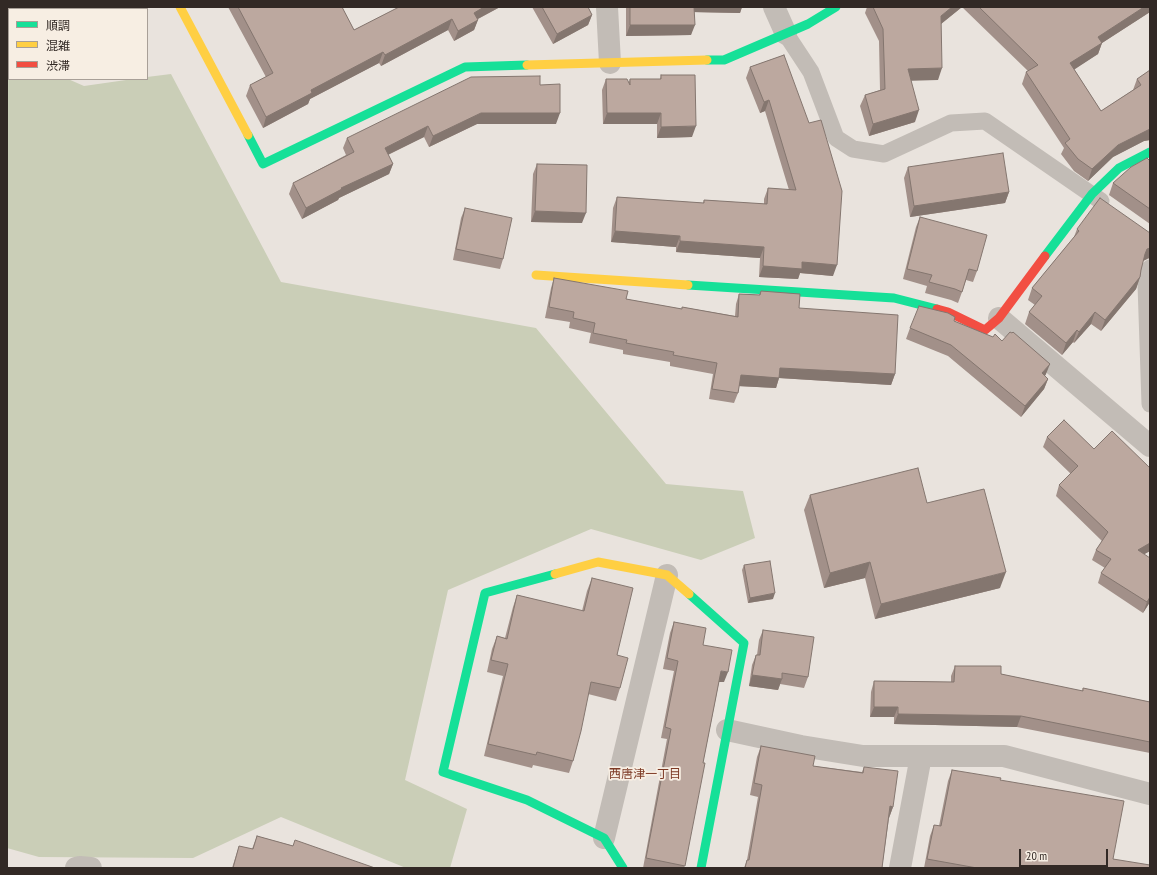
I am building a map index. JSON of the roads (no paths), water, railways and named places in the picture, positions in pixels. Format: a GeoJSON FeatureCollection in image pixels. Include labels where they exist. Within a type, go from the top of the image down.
{"type":"FeatureCollection","features":[{"type":"Feature","properties":{"kind":"street"},"geometry":{"type":"LineString","coordinates":[[180,7],[263,164],[466,67],[724,60],[808,24],[836,7]]}},
{"type":"Feature","properties":{"kind":"street"},"geometry":{"type":"LineString","coordinates":[[607,7],[610,63]]}},
{"type":"Feature","properties":{"kind":"street"},"geometry":{"type":"LineString","coordinates":[[774,7],[786,34]]}},
{"type":"Feature","properties":{"kind":"street"},"geometry":{"type":"LineString","coordinates":[[536,275],[894,298],[948,312],[985,330],[999,318],[1092,194],[1119,168],[1150,152]]}},
{"type":"Feature","properties":{"kind":"street"},"geometry":{"type":"LineString","coordinates":[[999,318],[1150,446]]}},
{"type":"Feature","properties":{"kind":"street"},"geometry":{"type":"LineString","coordinates":[[623,868],[604,838],[527,800],[443,772],[485,593],[598,562],[668,575],[744,643],[701,868]]}},
{"type":"Feature","properties":{"kind":"street"},"geometry":{"type":"LineString","coordinates":[[604,838],[668,575]]}},
{"type":"Feature","properties":{"kind":"street"},"geometry":{"type":"LineString","coordinates":[[727,730],[801,746],[863,756],[1004,756],[1150,794]]}},
{"type":"Feature","properties":{"kind":"street"},"geometry":{"type":"LineString","coordinates":[[900,868],[921,756]]}},
{"type":"Feature","properties":{"kind":"street"},"geometry":{"type":"LineString","coordinates":[[76,868],[80,866],[91,868]]}},
{"type":"Feature","properties":{"kind":"lane"},"geometry":{"type":"LineString","coordinates":[[786,34],[811,72],[836,138],[853,149],[884,154],[951,123],[985,121],[1111,208]]}},
{"type":"Feature","properties":{"kind":"lane"},"geometry":{"type":"LineString","coordinates":[[1150,268],[1146,284],[1150,404]]}},
{"type":"Feature","properties":{"kind":"district","name":"西唐津一丁目"},"geometry":{"type":"Point","coordinates":[645,775]}}]}
